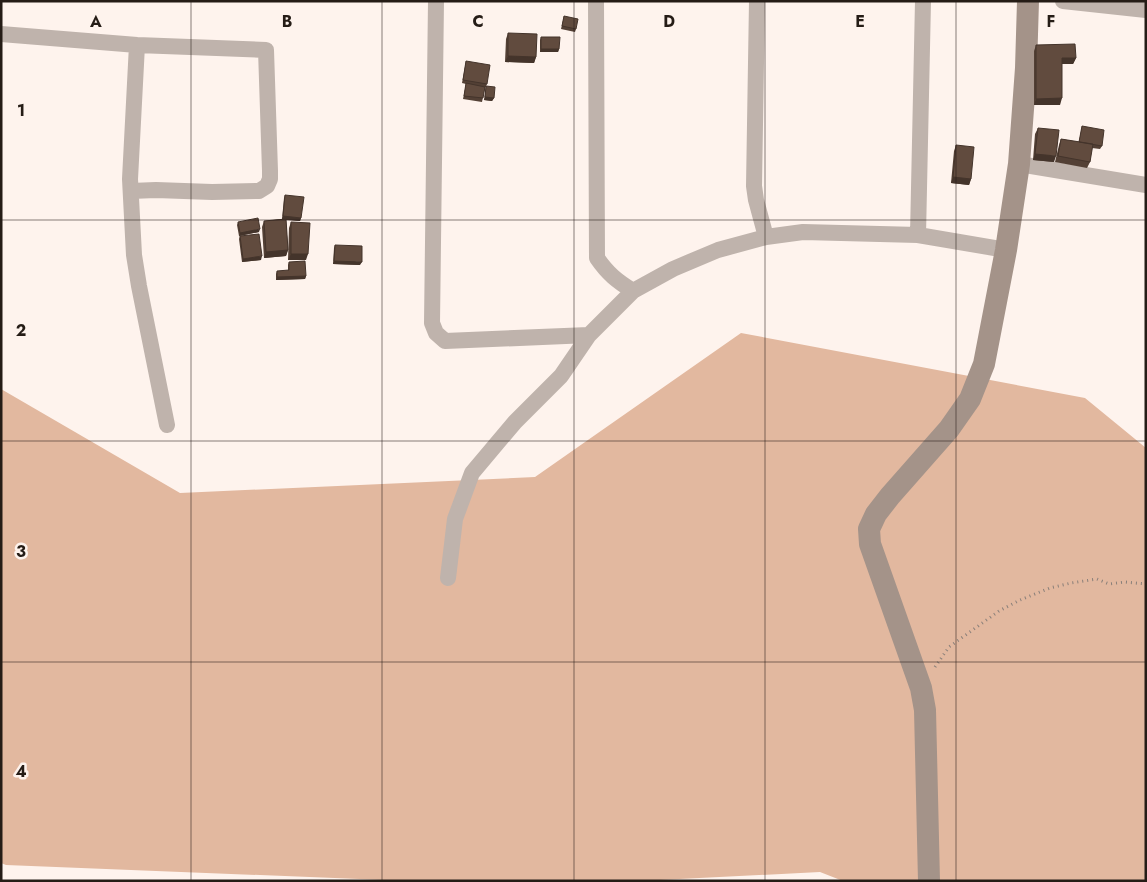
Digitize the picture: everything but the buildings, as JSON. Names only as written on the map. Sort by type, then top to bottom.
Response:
[{"type":"street","points":[[436,1],[432,323],[436,333],[445,341],[589,335]]},
{"type":"street","points":[[596,1],[597,258],[618,282],[632,291]]},
{"type":"street","points":[[757,1],[754,186],[766,237]]},
{"type":"street","points":[[918,235],[923,1]]},
{"type":"street","points":[[929,881],[925,710],[921,688],[870,544],[869,529],[876,514],[949,429],[970,399],[984,364],[1006,250],[1019,164],[1026,68],[1028,1]]},
{"type":"street","points":[[1064,1],[1146,10]]},
{"type":"street","points":[[1,34],[137,45],[266,50],[270,180],[267,186],[259,191],[156,190],[131,192]]},
{"type":"street","points":[[137,45],[130,178],[134,255],[138,286],[167,425]]},
{"type":"street","points":[[1019,164],[1146,186]]},
{"type":"street","points":[[448,578],[455,519],[472,473],[515,422],[561,376],[589,335],[632,291],[673,269],[718,250],[766,237],[803,232],[918,235],[1006,250]]},
{"type":"path","points":[[921,688],[949,647],[998,611],[1020,600],[1050,588],[1071,583],[1097,580],[1109,584],[1125,582],[1146,584]]},
{"type":"shaded area","points":[[741,333],[1085,398],[1146,448],[1146,881],[843,881],[820,872],[640,881],[409,881],[6,865],[1,863],[1,389],[180,493],[535,477]]}]
